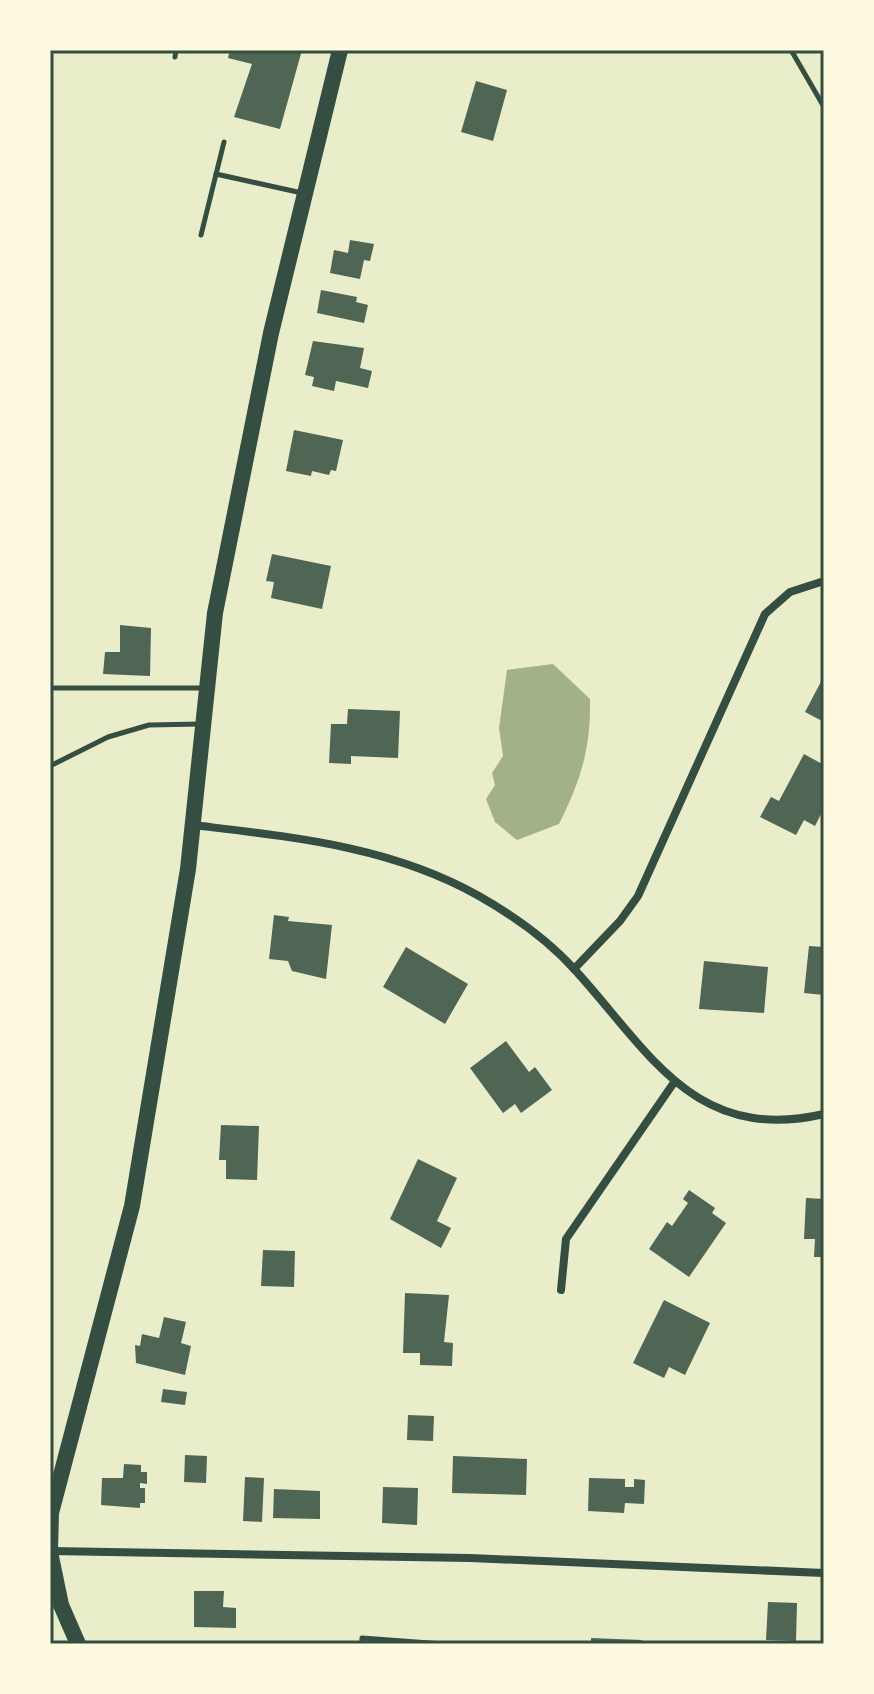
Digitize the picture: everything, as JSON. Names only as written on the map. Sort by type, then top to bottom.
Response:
[{"type":"main road","points":[[78,1644],[61,1605],[50,1551],[51,1513],[132,1206],[160,1054],[192,825],[215,613],[271,333],[340,50]]},
{"type":"street","points":[[574,969],[620,921],[638,896],[765,614],[790,592],[824,581]]},
{"type":"street","points":[[192,825],[321,841],[423,870],[480,896],[521,923],[574,969],[640,1050],[675,1081],[708,1103],[755,1119],[788,1121],[824,1114]]},
{"type":"street","points":[[561,1290],[566,1239],[675,1081]]},
{"type":"street","points":[[50,1551],[470,1558],[824,1573]]},
{"type":"lane","points":[[791,50],[824,107]]},
{"type":"lane","points":[[201,235],[224,142]]},
{"type":"lane","points":[[216,174],[303,194]]},
{"type":"lane","points":[[50,688],[206,688]]},
{"type":"lane","points":[[50,766],[108,737],[149,725],[202,724]]},
{"type":"lane","points":[[362,1644],[362,1638],[443,1644]]},
{"type":"shaded area","points":[[553,664],[590,699],[586,748],[579,778],[559,824],[517,840],[495,822],[486,799],[495,785],[492,773],[503,756],[499,728],[507,670]]},
{"type":"building","points":[[230,50],[302,50],[280,129],[234,117],[252,64],[228,58]]},
{"type":"building","points":[[476,81],[507,90],[493,141],[461,132]]},
{"type":"building","points":[[350,240],[374,244],[370,261],[364,260],[360,279],[330,273],[334,250],[348,253]]},
{"type":"building","points":[[321,290],[357,297],[356,302],[368,305],[364,323],[317,313]]},
{"type":"building","points":[[313,341],[364,348],[360,368],[372,371],[368,388],[336,381],[334,391],[312,386],[314,377],[305,375]]},
{"type":"building","points":[[294,430],[343,440],[336,471],[331,470],[329,475],[312,471],[311,476],[286,471]]},
{"type":"building","points":[[272,554],[331,566],[322,609],[271,598],[274,582],[266,581]]},
{"type":"building","points":[[120,625],[151,628],[150,676],[103,674],[105,652],[120,652]]},
{"type":"building","points":[[824,676],[824,722],[805,712]]},
{"type":"building","points":[[348,709],[400,711],[398,758],[351,756],[351,764],[329,763],[331,724],[347,724]]},
{"type":"building","points":[[804,754],[824,765],[824,808],[815,826],[804,820],[796,835],[760,817],[771,797],[779,801]]},
{"type":"building","points":[[274,915],[289,917],[288,921],[332,925],[326,979],[292,971],[288,961],[269,959]]},
{"type":"building","points":[[809,946],[824,947],[824,995],[804,993]]},
{"type":"building","points":[[406,947],[468,984],[445,1024],[383,987]]},
{"type":"building","points":[[704,961],[768,967],[764,1013],[699,1009]]},
{"type":"building","points":[[506,1041],[529,1072],[535,1067],[552,1090],[521,1113],[515,1104],[503,1113],[470,1068]]},
{"type":"building","points":[[221,1125],[259,1126],[257,1180],[226,1179],[226,1160],[219,1160]]},
{"type":"building","points":[[418,1159],[457,1178],[437,1221],[451,1228],[441,1248],[390,1219]]},
{"type":"building","points":[[689,1190],[715,1208],[712,1213],[726,1223],[689,1277],[649,1249],[667,1222],[672,1226],[688,1203],[683,1199]]},
{"type":"building","points":[[806,1198],[824,1199],[824,1257],[814,1257],[815,1239],[804,1239]]},
{"type":"building","points":[[263,1250],[295,1251],[294,1287],[261,1286]]},
{"type":"building","points":[[405,1293],[449,1295],[444,1342],[453,1343],[452,1366],[420,1365],[420,1353],[403,1353]]},
{"type":"building","points":[[664,1300],[710,1323],[685,1375],[669,1367],[664,1378],[633,1363]]},
{"type":"building","points":[[164,1317],[186,1322],[181,1343],[191,1346],[185,1375],[136,1363],[135,1345],[140,1346],[142,1334],[159,1338]]},
{"type":"building","points":[[163,1389],[187,1392],[185,1405],[161,1402]]},
{"type":"building","points":[[408,1415],[434,1416],[433,1441],[407,1440]]},
{"type":"building","points":[[185,1455],[207,1456],[206,1483],[184,1482]]},
{"type":"building","points":[[453,1456],[527,1459],[526,1495],[452,1493]]},
{"type":"building","points":[[124,1464],[141,1465],[141,1472],[147,1472],[147,1484],[140,1483],[140,1488],[145,1488],[145,1503],[140,1503],[140,1508],[101,1505],[102,1478],[123,1478]]},
{"type":"building","points":[[245,1477],[264,1478],[262,1522],[243,1521]]},
{"type":"building","points":[[589,1478],[625,1479],[625,1487],[634,1487],[634,1479],[645,1480],[644,1504],[625,1503],[624,1513],[588,1511]]},
{"type":"building","points":[[383,1487],[418,1488],[417,1525],[382,1523]]},
{"type":"building","points":[[274,1489],[320,1491],[320,1519],[273,1518]]},
{"type":"building","points":[[194,1591],[224,1591],[223,1607],[236,1608],[236,1628],[194,1627]]},
{"type":"building","points":[[768,1602],[797,1603],[796,1641],[766,1640]]},
{"type":"building","points":[[591,1638],[642,1640],[642,1644],[591,1644]]}]
